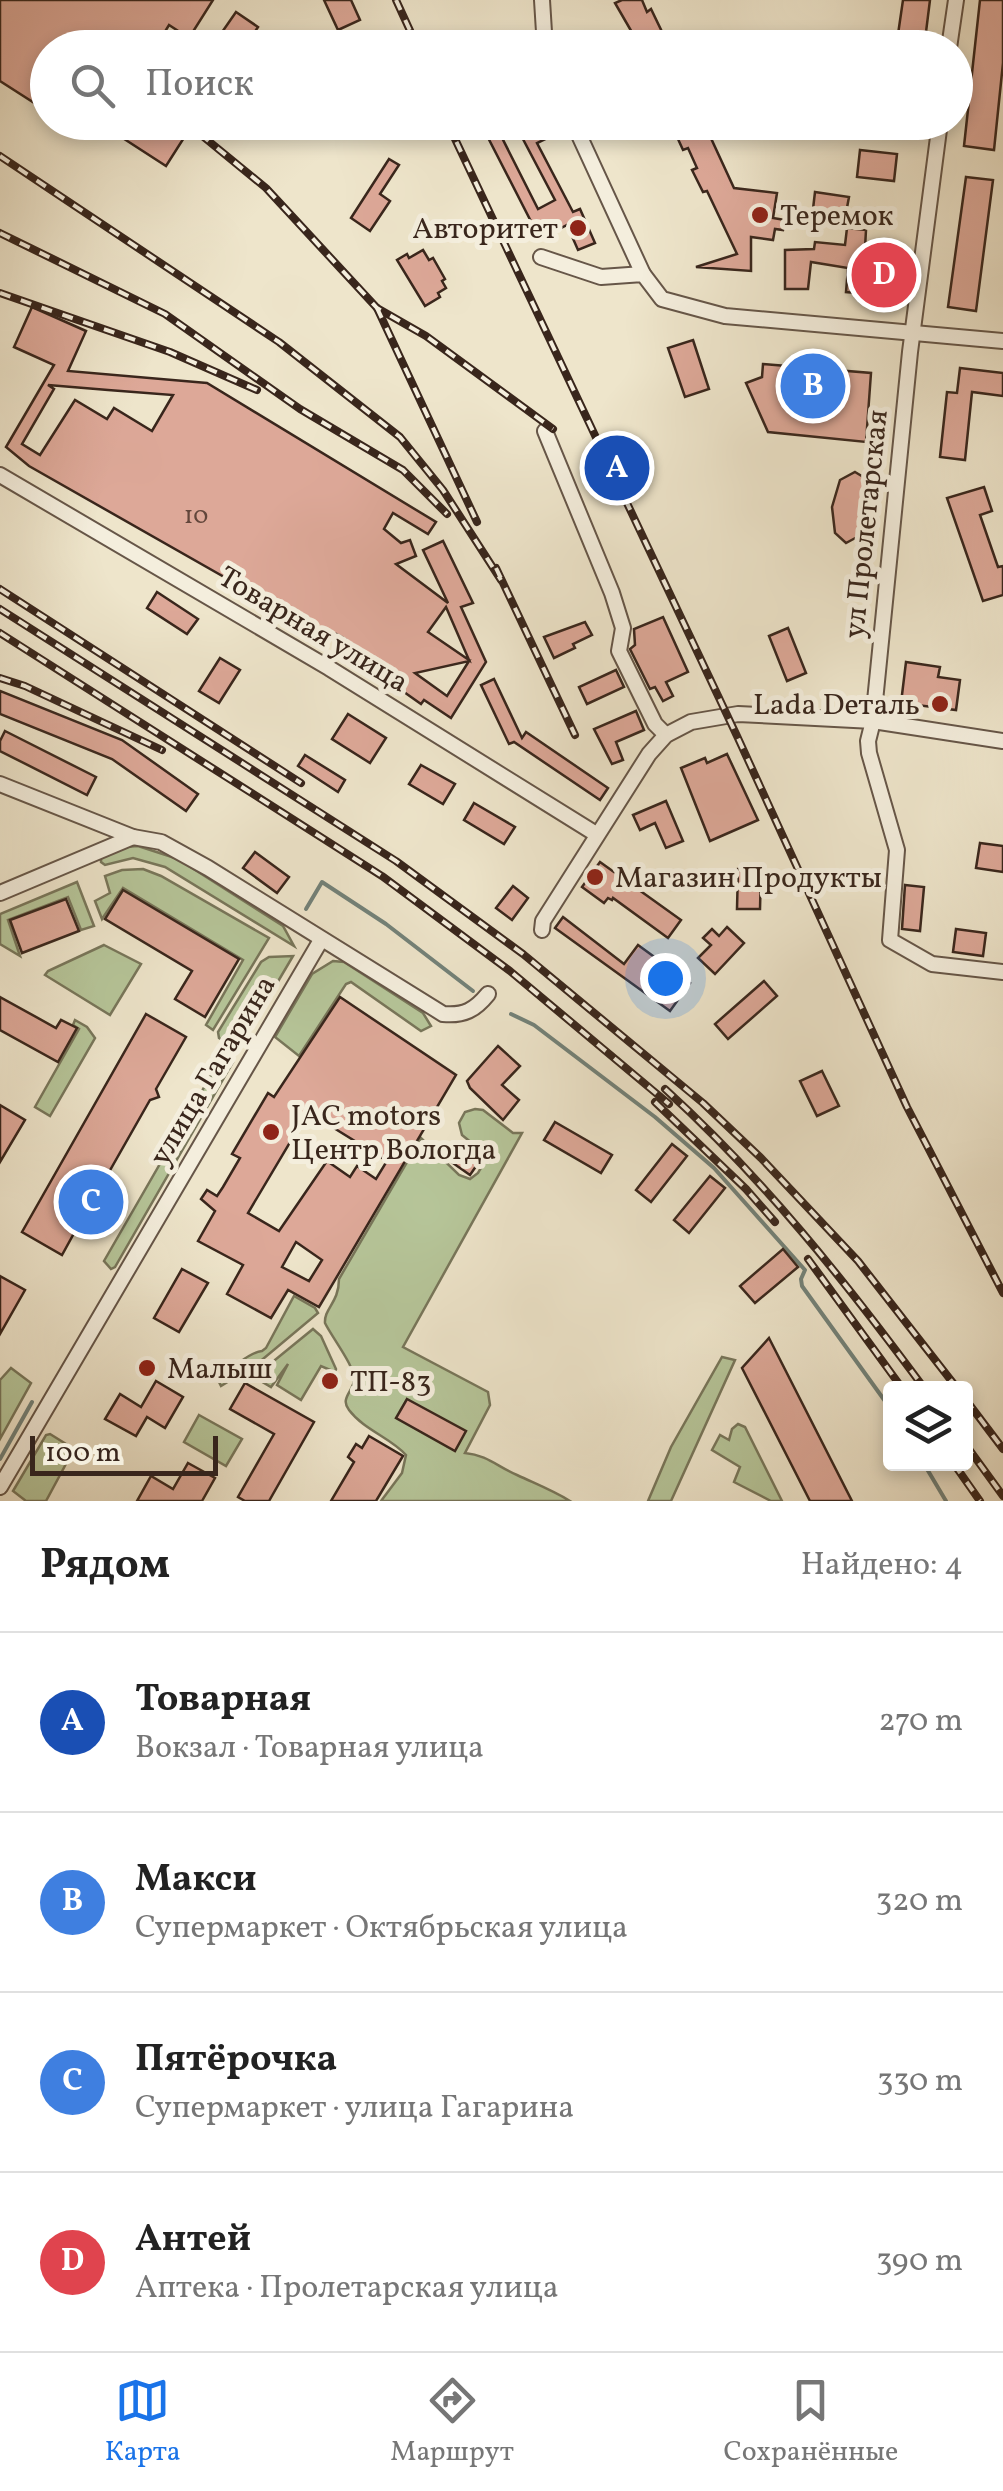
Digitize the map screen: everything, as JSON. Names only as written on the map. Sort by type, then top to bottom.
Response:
[{"type":"street","points":[[542,0],[544,30]]},
{"type":"street","points":[[952,30],[956,0]]},
{"type":"street","points":[[581,140],[643,274],[662,300],[724,316],[1003,342]]},
{"type":"street","name":"ул Пролетарская","points":[[938,140],[913,332],[869,753],[897,850],[890,940],[932,964],[1003,972]]},
{"type":"street","points":[[541,257],[601,277],[643,274]]},
{"type":"street","points":[[544,430],[612,593],[623,628],[619,651],[655,724],[666,734]]},
{"type":"street","name":"Товарная улица","points":[[0,475],[330,668],[596,834]]},
{"type":"street","points":[[542,930],[543,921],[649,754],[666,734],[691,722],[738,714],[873,721],[1003,742]]},
{"type":"street","points":[[0,784],[132,837],[161,842],[443,1014],[459,1015],[477,1007],[488,994]]},
{"type":"street","points":[[0,893],[132,837]]},
{"type":"street","name":"улица Гагарина","points":[[0,1487],[321,940]]},
{"type":"green space","points":[[138,846],[178,859],[283,926],[294,946],[165,867],[133,858],[105,865],[101,862],[101,858],[125,847]]},
{"type":"green space","points":[[143,869],[269,938],[213,1030],[206,1025],[243,960],[123,888],[102,919],[95,901],[110,893],[105,876]]},
{"type":"green space","points":[[77,882],[94,926],[81,930],[68,897],[8,920],[20,956],[0,944],[0,914]]},
{"type":"green space","points":[[104,945],[141,964],[110,1015],[45,975]]},
{"type":"green space","points":[[293,956],[240,1046],[236,1048],[219,1038],[218,1032],[261,962],[269,957]]},
{"type":"green space","points":[[333,961],[344,962],[423,1013],[431,1026],[421,1031],[351,982],[299,1056],[275,1037],[312,974]]},
{"type":"green space","points":[[75,1020],[95,1038],[50,1116],[35,1107],[79,1029],[73,1025]]},
{"type":"green space","points":[[227,1054],[233,1062],[111,1269],[104,1261],[221,1058]]},
{"type":"green space","points":[[483,1110],[513,1133],[522,1133],[403,1347],[488,1392],[490,1405],[465,1453],[486,1459],[570,1501],[381,1501],[402,1473],[406,1455],[362,1423],[347,1406],[354,1376],[325,1323],[339,1279],[421,1138],[459,1175],[470,1179],[478,1173],[488,1156],[462,1135],[459,1123],[465,1112]]},
{"type":"green space","points":[[294,1296],[318,1313],[257,1364],[221,1386],[219,1382],[232,1368],[266,1348]]},
{"type":"green space","points":[[313,1329],[321,1336],[336,1369],[335,1372],[321,1366],[301,1400],[277,1385],[288,1364],[271,1387],[254,1377]]},
{"type":"green space","points":[[722,1357],[735,1360],[671,1501],[648,1501],[671,1447]]},
{"type":"green space","points":[[11,1368],[31,1383],[0,1439],[0,1380]]},
{"type":"green space","points":[[199,1415],[242,1439],[226,1466],[184,1442]]},
{"type":"green space","points":[[738,1424],[745,1427],[782,1501],[771,1501],[734,1482],[740,1467],[712,1450],[720,1435],[729,1440]]},
{"type":"green space","points":[[50,1434],[74,1449],[46,1501],[26,1501],[13,1491]]},
{"type":"building","points":[[0,0],[213,0],[194,30],[177,30],[169,25],[166,30],[30,30],[30,100],[0,81]]},
{"type":"building","points":[[324,0],[351,0],[360,20],[338,30]]},
{"type":"building","points":[[642,0],[661,30],[631,30],[615,3]]},
{"type":"building","points":[[903,0],[930,0],[926,30],[899,30]]},
{"type":"building","points":[[980,0],[1003,0],[1003,63],[994,150],[964,146],[965,140],[973,140],[973,64]]},
{"type":"building","points":[[236,12],[258,27],[256,30],[224,30]]},
{"type":"building","points":[[126,140],[183,140],[166,166]]},
{"type":"building","points":[[489,140],[503,140],[538,209],[555,200],[523,140],[543,140],[537,143],[573,212],[580,209],[595,243],[578,250],[567,225],[540,239]]},
{"type":"building","points":[[678,140],[712,140],[734,188],[777,193],[773,218],[785,220],[783,230],[775,229],[773,240],[751,237],[751,271],[696,267],[737,254],[707,191],[703,192],[692,170],[697,168],[688,148],[683,150]]},
{"type":"building","points":[[860,150],[897,154],[894,181],[857,177]]},
{"type":"building","points":[[389,159],[399,165],[380,194],[390,201],[370,231],[351,218]]},
{"type":"building","points":[[966,177],[993,180],[976,311],[948,307]]},
{"type":"building","points":[[815,192],[849,197],[846,213],[813,209]]},
{"type":"building","points":[[847,228],[866,230],[864,266],[895,271],[897,297],[882,304],[881,300],[856,297],[857,293],[846,292],[848,268],[811,262],[808,289],[785,289],[785,250],[814,249],[815,242],[845,245]]},
{"type":"building","points":[[423,250],[429,260],[433,258],[446,288],[425,306],[397,260]]},
{"type":"building","points":[[32,307],[86,331],[68,371],[207,383],[436,522],[428,534],[393,513],[384,529],[401,543],[410,540],[416,556],[396,564],[448,603],[423,550],[443,541],[473,603],[461,607],[486,662],[451,718],[424,700],[421,704],[353,656],[358,648],[342,637],[319,631],[29,466],[6,447],[54,365],[14,347]],"holes":[[[48,385],[108,390],[173,395],[152,431],[114,408],[107,419],[75,400],[40,455],[22,444],[54,389]],[[446,607],[469,660],[428,632]],[[469,661],[447,696],[415,673]]]},
{"type":"building","points":[[693,340],[709,389],[685,397],[668,348]]},
{"type":"building","points":[[763,364],[871,373],[866,442],[768,432],[746,383],[762,377]]},
{"type":"building","points":[[960,368],[1003,373],[1003,396],[972,392],[965,460],[940,457],[947,392],[957,393]]},
{"type":"building","points":[[855,472],[865,478],[870,504],[859,536],[846,543],[835,533],[832,507],[840,480]]},
{"type":"building","points":[[984,487],[992,511],[980,515],[998,567],[1003,566],[1003,595],[983,601],[947,498]]},
{"type":"building","points":[[157,592],[198,619],[187,634],[147,608]]},
{"type":"building","points":[[663,617],[688,672],[666,682],[673,696],[663,701],[655,687],[650,689],[630,649],[635,645],[634,629]]},
{"type":"building","points":[[585,622],[592,635],[554,658],[544,637]]},
{"type":"building","points":[[788,628],[806,673],[787,681],[769,636]]},
{"type":"building","points":[[220,658],[240,670],[219,703],[199,691]]},
{"type":"building","points":[[906,662],[940,667],[938,677],[960,680],[956,710],[901,703]]},
{"type":"building","points":[[616,670],[624,687],[587,704],[579,687]]},
{"type":"building","points":[[494,679],[522,738],[526,732],[608,788],[600,800],[514,742],[509,744],[481,685]]},
{"type":"building","points":[[0,691],[122,740],[198,794],[186,811],[112,759],[0,714]]},
{"type":"building","points":[[636,711],[644,730],[616,742],[623,760],[612,764],[594,729]]},
{"type":"building","points":[[348,714],[386,738],[370,763],[332,739]]},
{"type":"building","points":[[5,731],[96,777],[87,795],[0,751]]},
{"type":"building","points":[[727,754],[758,820],[710,841],[681,768]]},
{"type":"building","points":[[305,755],[345,780],[338,792],[298,766]]},
{"type":"building","points":[[421,765],[455,784],[443,804],[409,784]]},
{"type":"building","points":[[666,801],[683,841],[666,848],[655,823],[640,830],[633,815]]},
{"type":"building","points":[[474,803],[515,827],[504,844],[464,820]]},
{"type":"building","points":[[980,843],[1003,846],[1003,872],[976,868]]},
{"type":"building","points":[[255,852],[289,877],[277,893],[243,868]]},
{"type":"building","points":[[600,862],[681,920],[668,938],[613,898],[604,903],[582,887]]},
{"type":"building","points":[[738,869],[761,870],[760,909],[737,909]]},
{"type":"building","points":[[905,885],[924,887],[920,931],[902,929]]},
{"type":"building","points":[[513,886],[528,898],[512,920],[496,908]]},
{"type":"building","points":[[123,890],[239,959],[205,1017],[175,999],[192,971],[105,919]]},
{"type":"building","points":[[66,899],[79,931],[22,953],[10,920]]},
{"type":"building","points":[[563,917],[624,964],[638,945],[690,983],[670,1011],[555,928]]},
{"type":"building","points":[[727,927],[744,943],[715,974],[698,958],[711,945],[703,938],[712,929],[719,936]]},
{"type":"building","points":[[956,929],[986,933],[983,956],[953,952]]},
{"type":"building","points":[[764,981],[777,996],[728,1039],[715,1024]]},
{"type":"building","points":[[0,997],[56,1028],[61,1020],[77,1028],[58,1062],[0,1030]]},
{"type":"building","points":[[340,997],[456,1075],[319,1307],[288,1290],[271,1318],[227,1294],[243,1265],[198,1241],[215,1211],[201,1199],[207,1190],[217,1196],[240,1158],[232,1154],[268,1093],[274,1097]],"holes":[[[308,1112],[387,1161],[376,1179],[357,1166],[350,1177],[327,1161],[279,1231],[248,1213]],[[296,1242],[322,1260],[309,1281],[282,1267]]]},
{"type":"building","points":[[146,1014],[186,1037],[156,1089],[159,1097],[150,1100],[96,1195],[98,1202],[89,1206],[62,1255],[22,1232]]},
{"type":"building","points":[[498,1046],[520,1066],[502,1085],[519,1100],[503,1120],[467,1081]]},
{"type":"building","points":[[822,1071],[839,1106],[817,1116],[800,1081]]},
{"type":"building","points":[[0,1105],[25,1120],[0,1162]]},
{"type":"building","points":[[555,1122],[612,1155],[601,1173],[544,1140]]},
{"type":"building","points":[[463,1142],[483,1156],[470,1175],[450,1161]]},
{"type":"building","points":[[672,1144],[687,1156],[651,1202],[636,1190]]},
{"type":"building","points":[[710,1176],[725,1188],[689,1233],[674,1220]]},
{"type":"building","points":[[783,1249],[798,1267],[755,1303],[740,1286]]},
{"type":"building","points":[[182,1269],[208,1283],[179,1332],[154,1318]]},
{"type":"building","points":[[0,1276],[25,1290],[0,1334]]},
{"type":"building","points":[[769,1338],[852,1501],[810,1501],[742,1368]]},
{"type":"building","points":[[156,1381],[183,1397],[165,1428],[147,1417],[136,1436],[105,1419],[120,1394],[141,1407]]},
{"type":"building","points":[[245,1383],[314,1422],[269,1501],[245,1501],[238,1497],[274,1434],[230,1409]]},
{"type":"building","points":[[407,1399],[466,1431],[455,1451],[396,1418]]},
{"type":"building","points":[[369,1436],[403,1456],[376,1501],[331,1501],[354,1462],[348,1457],[356,1444],[362,1448]]},
{"type":"building","points":[[188,1463],[215,1478],[202,1501],[137,1501],[151,1476],[173,1489]]},
{"type":"waterway","points":[[306,909],[322,882],[386,924],[473,991]]},
{"type":"waterway","points":[[511,1014],[534,1025],[655,1117],[714,1168],[805,1270],[802,1286],[883,1398]]},
{"type":"waterway","points":[[0,1459],[32,1402]]},
{"type":"waterway","points":[[928,1471],[946,1501]]},
{"type":"railway","points":[[396,0],[410,30]]},
{"type":"railway","points":[[207,140],[266,188],[377,308],[426,336],[553,429]]},
{"type":"railway","points":[[456,140],[907,1107],[1003,1293]]},
{"type":"railway","points":[[0,156],[279,342],[400,437],[443,490],[501,580]]},
{"type":"railway","points":[[0,233],[165,314],[300,409],[403,470],[447,514]]},
{"type":"railway","points":[[0,293],[170,352],[257,390]]},
{"type":"railway","points":[[377,308],[477,522]]},
{"type":"railway","points":[[496,568],[575,735]]},
{"type":"railway","points":[[0,589],[301,783]]},
{"type":"railway","points":[[0,609],[396,861],[523,954],[703,1103],[761,1158],[858,1261],[952,1381]]},
{"type":"railway","points":[[0,633],[382,876],[510,971],[669,1104]]},
{"type":"railway","points":[[0,678],[162,750]]},
{"type":"railway","points":[[665,1089],[802,1232],[919,1381]]},
{"type":"railway","points":[[655,1102],[775,1222]]},
{"type":"railway","points":[[808,1259],[897,1381]]},
{"type":"railway","points":[[973,1409],[1003,1449]]},
{"type":"railway","points":[[973,1455],[1003,1496]]},
{"type":"railway","points":[[959,1471],[980,1501]]},
{"type":"place","name":"Теремок","points":[[760,215]]},
{"type":"place","name":"Авторитет","points":[[578,228]]},
{"type":"place","name":"Антей","points":[[884,275]]},
{"type":"place","name":"Макси","points":[[813,386]]},
{"type":"place","name":"Товарная","points":[[617,468]]},
{"type":"place","name":"Lada Dеталь","points":[[940,704]]},
{"type":"place","name":"Магазин Продукты","points":[[595,877]]},
{"type":"place","name":"JAC motors Центр Вологда","points":[[271,1132]]},
{"type":"place","name":"Пятёрочка","points":[[91,1202]]},
{"type":"place","name":"Малыш","points":[[147,1368]]},
{"type":"place","name":"ТП-83","points":[[330,1381]]}]
